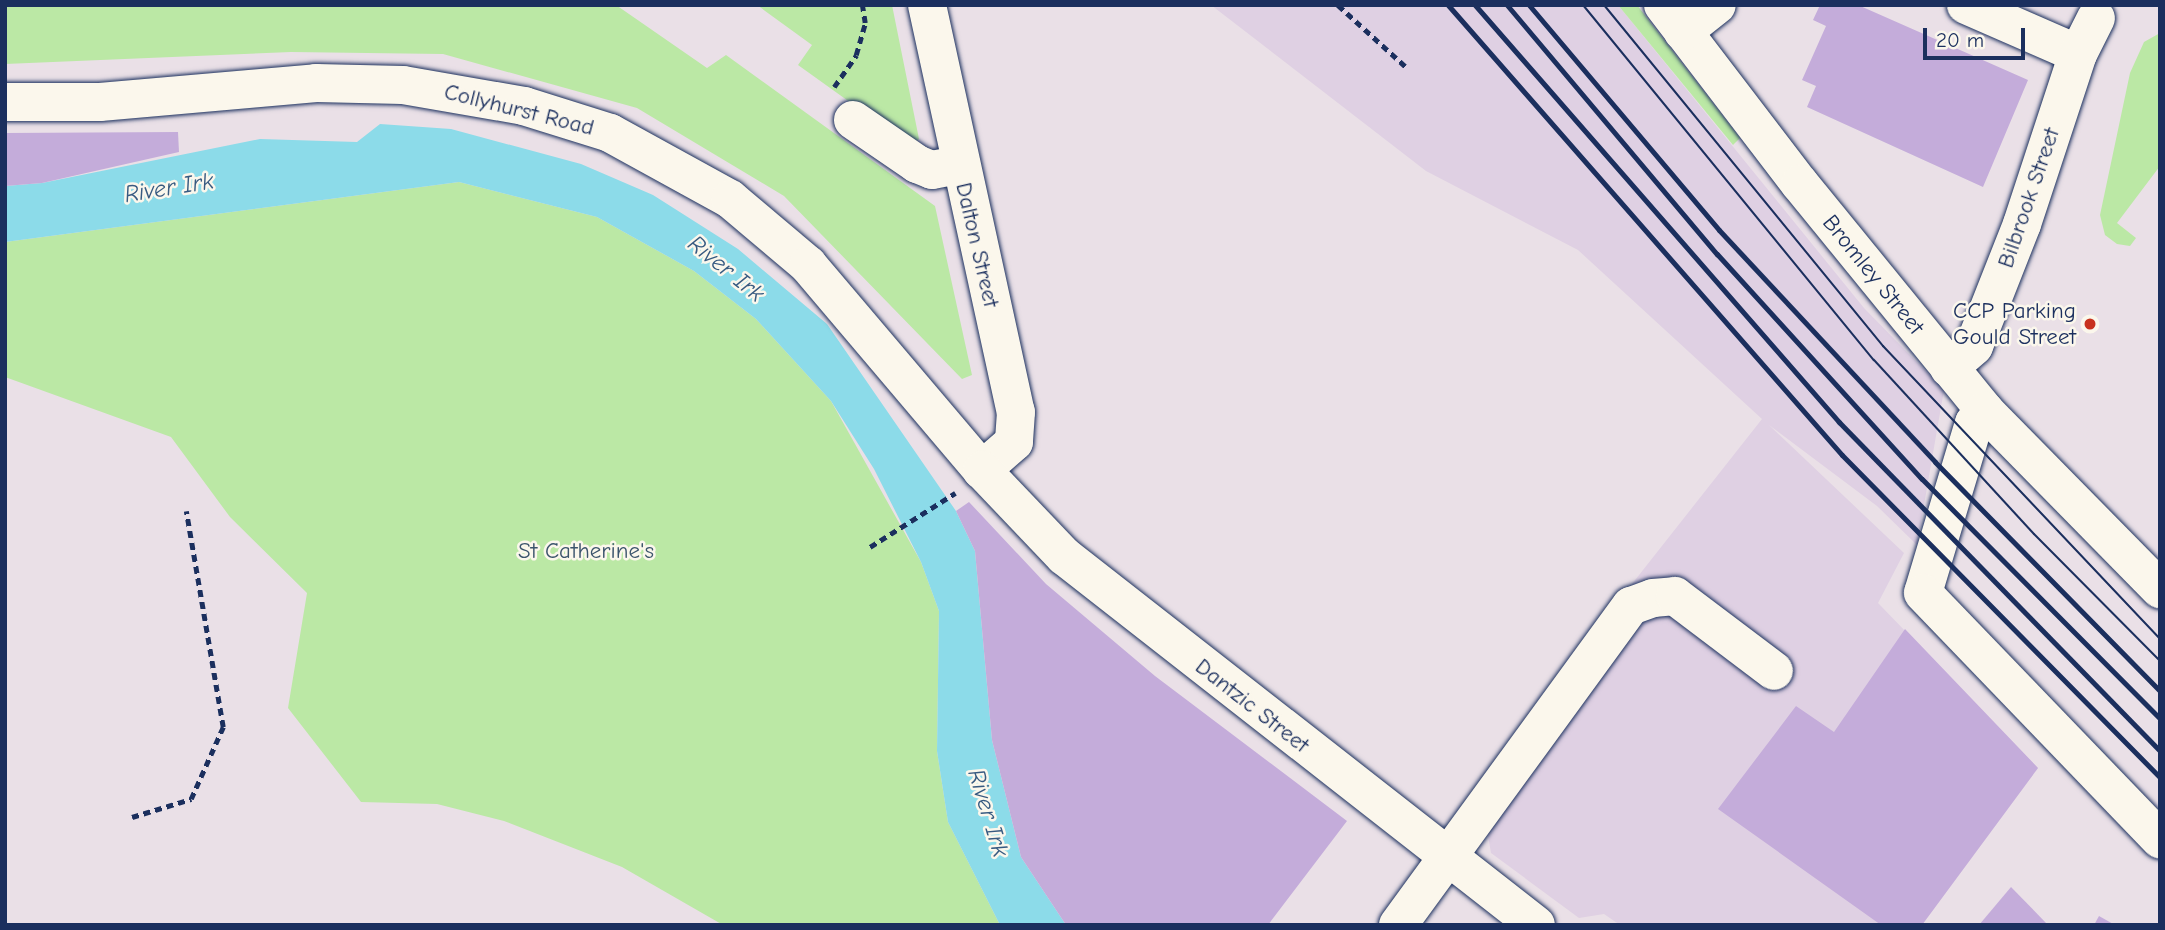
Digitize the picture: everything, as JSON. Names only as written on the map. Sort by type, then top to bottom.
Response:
[{"type":"street","name":"Dalton Street","points":[[927,5],[958,165],[1016,412],[1014,442],[982,470]]},
{"type":"street","points":[[1673,19],[1717,5]]},
{"type":"street","points":[[1966,5],[2061,51],[2078,54]]},
{"type":"street","name":"Bilbrook Street","points":[[1949,368],[1974,346],[2022,224],[2078,54],[2096,18]]},
{"type":"street","name":"Bromley Street","points":[[1673,19],[1985,411],[2160,589]]},
{"type":"street","name":"Collyhurst Road","points":[[5,102],[100,102],[316,83],[403,85],[524,106],[610,133],[730,199],[808,265],[982,470]]},
{"type":"street","points":[[853,120],[917,164],[932,170],[958,165]]},
{"type":"street","points":[[1985,411],[1974,423],[1923,593],[2160,839]]},
{"type":"street","name":"Dantzic Street","points":[[982,470],[1064,556],[1536,925]]},
{"type":"street","points":[[1398,925],[1631,606],[1653,598],[1675,597],[1774,670]]},
{"type":"path","points":[[834,87],[856,55],[865,23],[862,5]]},
{"type":"path","points":[[1338,5],[1405,66]]},
{"type":"path","points":[[870,547],[951,496]]},
{"type":"path","points":[[132,817],[191,799],[223,727],[186,510]]},
{"type":"shaded area","points":[[1211,5],[1618,5],[1864,308],[1944,390],[1917,545],[1877,506],[1769,425],[1904,553],[1878,603],[2038,768],[1922,925],[1620,925],[1604,914],[1579,918],[1491,853],[1487,830],[1550,688],[1762,419],[1578,250],[1426,171]]},
{"type":"green space","points":[[5,5],[616,5],[707,68],[726,55],[935,206],[972,375],[962,379],[784,196],[637,108],[443,54],[291,52],[5,64]]},
{"type":"green space","points":[[757,5],[892,5],[919,139],[911,146],[798,65],[812,45]]},
{"type":"green space","points":[[1618,5],[1637,5],[1740,138],[1733,145]]},
{"type":"green space","points":[[2160,33],[2160,166],[2117,223],[2136,238],[2130,246],[2117,244],[2105,235],[2100,215],[2130,73],[2144,42]]},
{"type":"green space","name":"St Catherine's","points":[[459,182],[597,217],[694,271],[756,319],[831,401],[921,562],[939,611],[937,751],[948,822],[1000,925],[723,925],[622,867],[504,821],[437,804],[361,802],[288,708],[307,593],[230,517],[171,437],[5,377],[5,242]]},
{"type":"water","name":"River Irk","points":[[380,124],[451,129],[581,164],[653,195],[738,249],[827,324],[956,511],[975,551],[992,740],[1021,857],[1066,925],[1000,925],[948,822],[937,751],[939,611],[921,562],[874,469],[831,401],[756,319],[694,271],[597,217],[459,182],[5,242],[5,186],[42,183],[260,139],[357,142]]},
{"type":"building","points":[[1820,5],[1858,5],[2028,80],[1983,187],[1807,107],[1816,86],[1802,80],[1826,26],[1813,20]]},
{"type":"building","points":[[178,132],[179,152],[42,183],[5,186],[5,133]]},
{"type":"building","points":[[969,502],[1046,584],[1155,676],[1347,821],[1268,925],[1066,925],[1021,857],[992,740],[975,551],[956,511]]},
{"type":"building","points":[[1905,629],[2038,768],[1922,925],[1881,925],[1718,809],[1796,706],[1834,732]]},
{"type":"building","points":[[2011,887],[2048,925],[1979,925]]},
{"type":"building","points":[[2099,916],[2115,925],[2094,925]]},
{"type":"tram line","points":[[1583,5],[1874,360],[2034,534],[2160,661]]},
{"type":"tram line","points":[[1604,5],[1883,346],[2160,639]]},
{"type":"railway","points":[[1448,5],[1842,455],[2160,778]]},
{"type":"railway","points":[[1475,5],[1839,422],[2160,751]]},
{"type":"railway","points":[[1507,5],[1717,254],[1922,479],[2160,719]]},
{"type":"railway","points":[[1529,5],[1719,230],[1935,462],[2160,691]]},
{"type":"place","name":"CCP Parking Gould Street","points":[[2090,324]]}]
